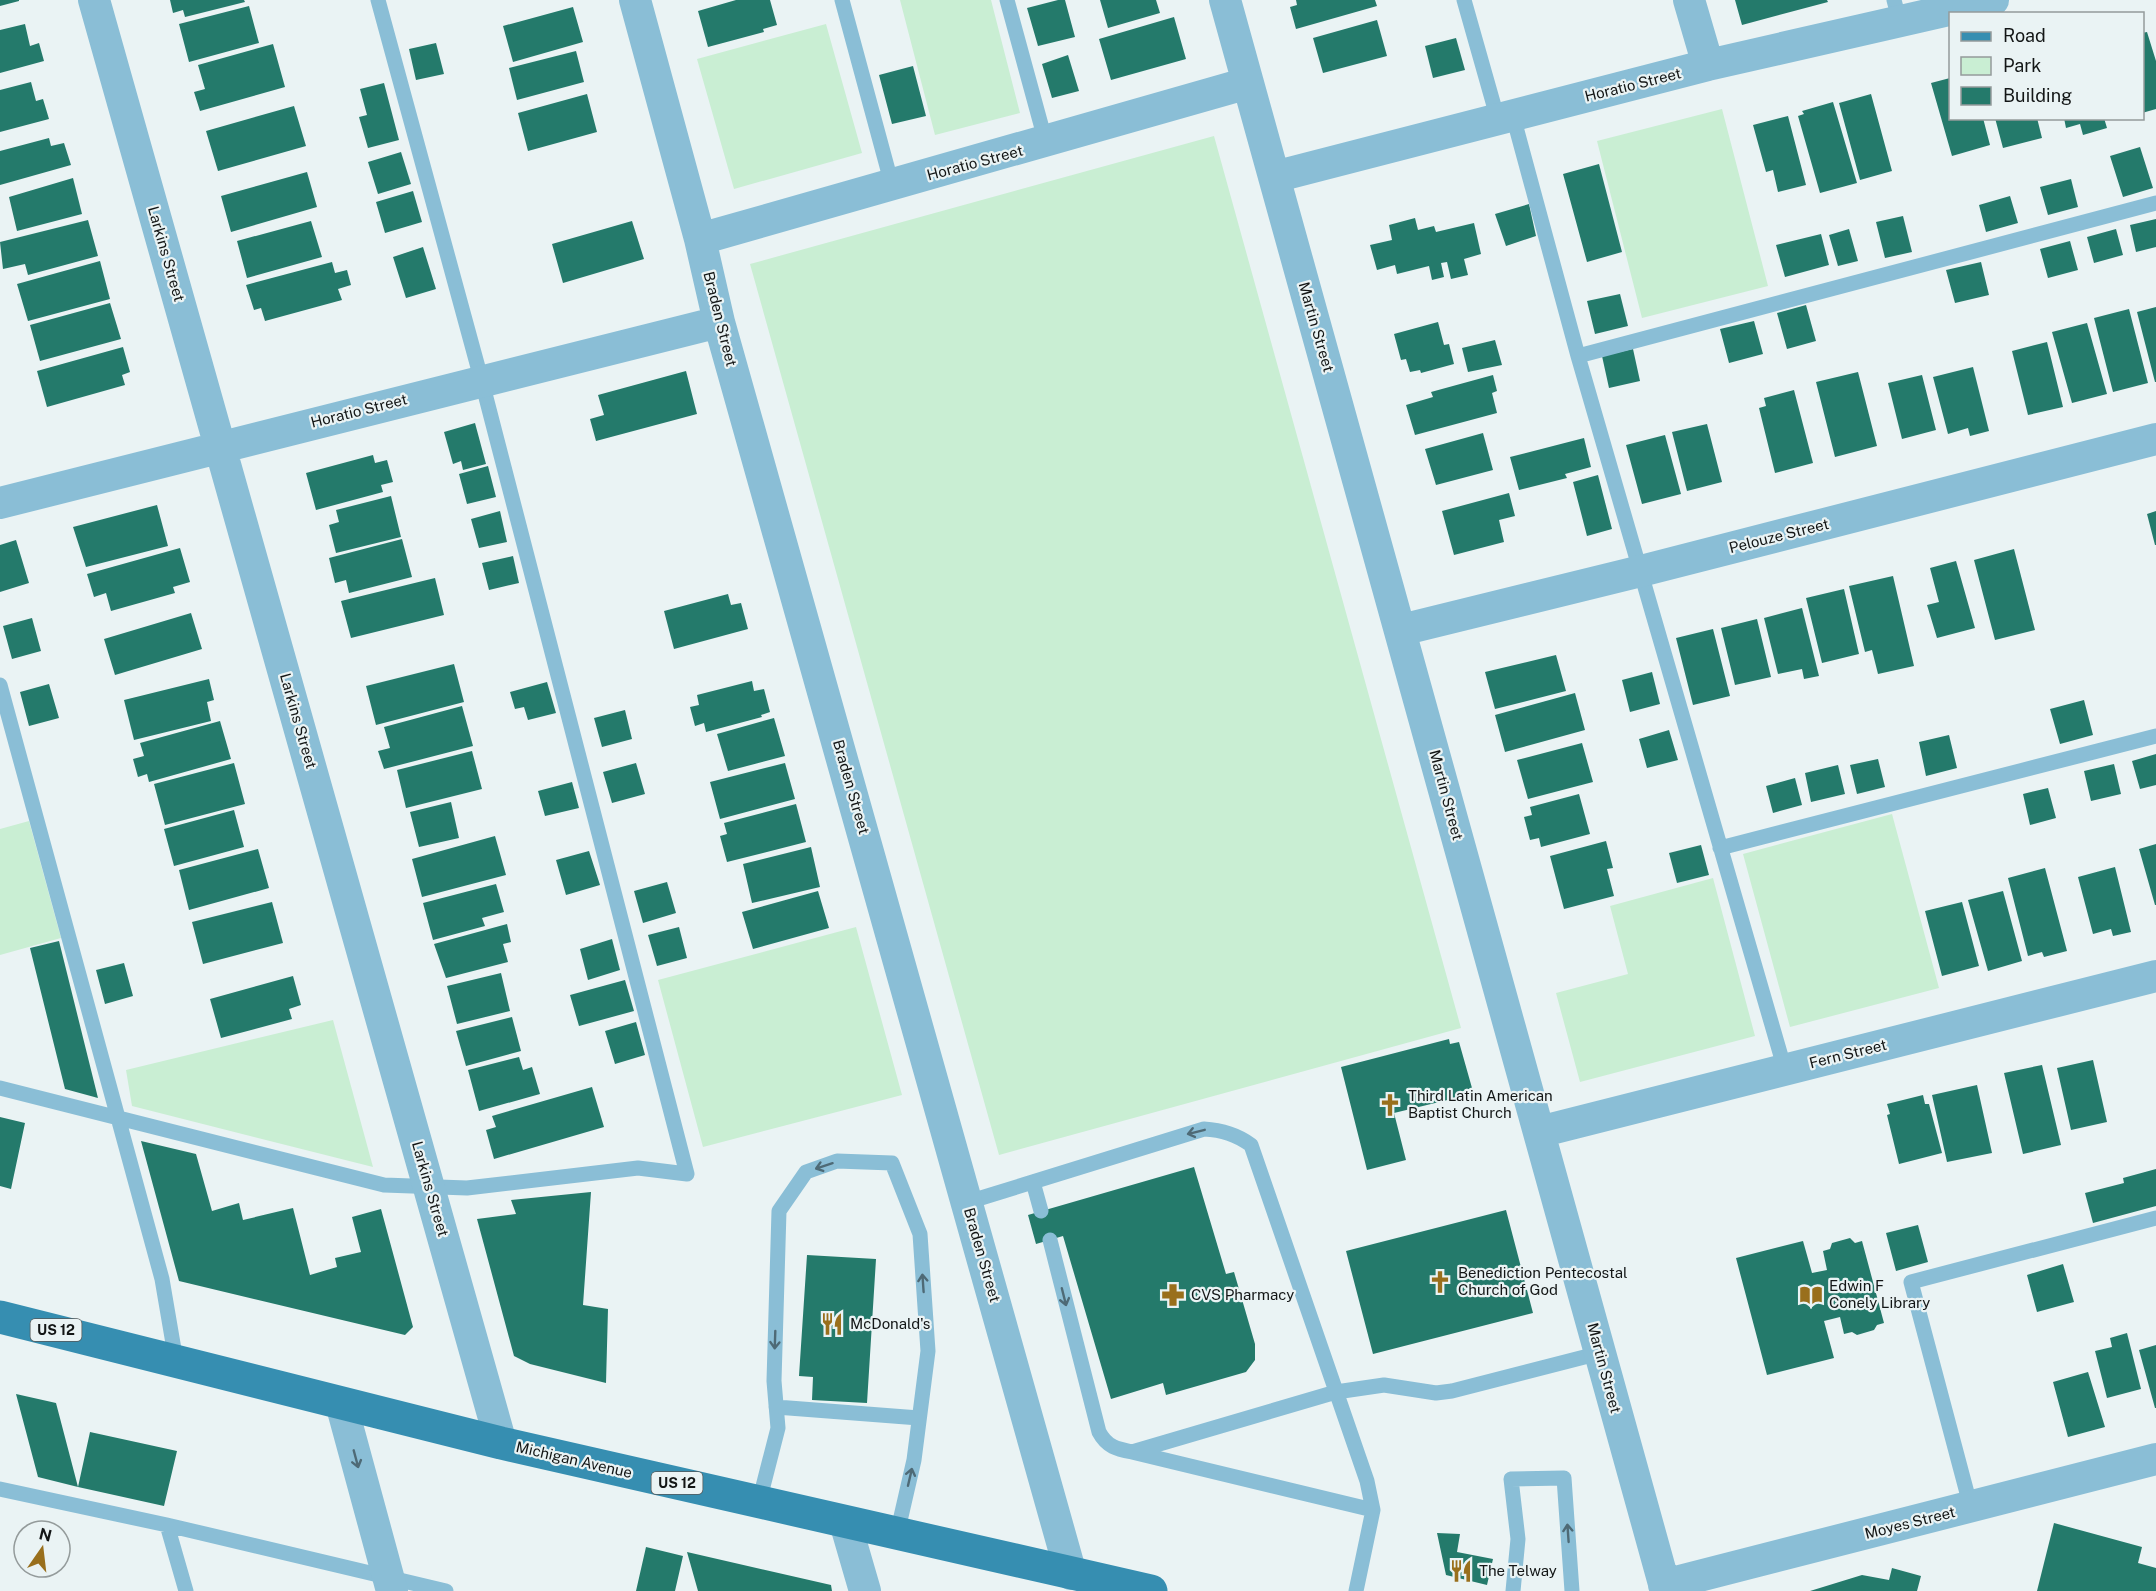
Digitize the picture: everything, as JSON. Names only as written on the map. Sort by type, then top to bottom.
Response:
[{"type":"main road","name":"Michigan Avenue","points":[[0,1317],[501,1443],[1141,1590]]},
{"type":"street","name":"Larkins Street","points":[[94,0],[501,1443]]},
{"type":"street","name":"Braden Street","points":[[635,0],[700,238],[719,322],[1071,1574]]},
{"type":"street","name":"Martin Street","points":[[1225,0],[1665,1588]]},
{"type":"street","points":[[1689,0],[1708,66]]},
{"type":"street","name":"Horatio Street","points":[[1274,177],[1708,66],[1897,11],[1993,0]]},
{"type":"street","name":"Horatio Street","points":[[700,238],[1046,143],[1248,83]]},
{"type":"street","name":"Horatio Street","points":[[0,503],[719,322]]},
{"type":"street","name":"Pelouze Street","points":[[1401,630],[2156,439]]},
{"type":"street","name":"Fern Street","points":[[1539,1132],[2156,976]]},
{"type":"street","points":[[341,1403],[390,1584]]},
{"type":"street","name":"Moyes Street","points":[[1665,1588],[2156,1459]]},
{"type":"street","points":[[845,1522],[865,1591]]},
{"type":"lane","points":[[0,1088],[384,1185],[467,1188],[638,1168],[687,1174],[482,382],[378,0]]},
{"type":"lane","points":[[842,0],[892,185]]},
{"type":"lane","points":[[1007,0],[1046,143]]},
{"type":"lane","points":[[1464,0],[1506,118],[1578,356],[1785,1070]]},
{"type":"lane","points":[[1578,356],[2156,203]]},
{"type":"lane","points":[[0,685],[162,1279],[176,1361]]},
{"type":"lane","points":[[1720,848],[2156,736]]},
{"type":"lane","points":[[968,1202],[1204,1129],[1219,1130],[1240,1137],[1251,1145],[1367,1481],[1373,1510],[1356,1591]]},
{"type":"lane","points":[[759,1503],[778,1428],[774,1381],[779,1211],[806,1172],[837,1161],[892,1163],[920,1234],[928,1351],[914,1460],[897,1534]]},
{"type":"lane","points":[[1033,1182],[1041,1211]]},
{"type":"lane","points":[[1971,1508],[1911,1282],[2156,1218]]},
{"type":"lane","points":[[1050,1240],[1099,1432],[1104,1441],[1113,1448],[1373,1510]]},
{"type":"lane","points":[[1132,1452],[1336,1392],[1384,1385],[1436,1393],[1452,1391],[1600,1353]]},
{"type":"lane","points":[[776,1407],[920,1418]]},
{"type":"lane","points":[[1513,1591],[1518,1539],[1511,1479],[1564,1478],[1572,1591]]},
{"type":"lane","points":[[0,1489],[167,1525],[390,1584],[446,1591]]},
{"type":"lane","points":[[167,1525],[186,1591]]},
{"type":"green space","points":[[900,0],[991,0],[1020,113],[935,135]]},
{"type":"green space","points":[[826,24],[862,153],[734,189],[697,59]]},
{"type":"green space","points":[[1722,109],[1768,286],[1642,318],[1597,141]]},
{"type":"green space","points":[[1214,136],[1461,1028],[999,1155],[750,264]]},
{"type":"green space","points":[[1892,814],[1939,988],[1790,1027],[1743,854]]},
{"type":"green space","points":[[29,821],[61,938],[0,955],[0,829]]},
{"type":"green space","points":[[1713,878],[1755,1036],[1580,1082],[1556,993],[1628,974],[1610,906]]},
{"type":"green space","points":[[856,927],[902,1095],[703,1147],[658,980]]},
{"type":"green space","points":[[333,1020],[373,1167],[132,1106],[126,1070]]},
{"type":"building","points":[[0,0],[19,0],[19,1],[0,6]]},
{"type":"building","points":[[170,0],[244,0],[245,2],[185,17],[183,10],[173,13]]},
{"type":"building","points":[[736,0],[770,0],[777,25],[763,29],[764,32],[708,47],[698,11]]},
{"type":"building","points":[[1065,0],[1075,37],[1038,46],[1027,8]]},
{"type":"building","points":[[1100,0],[1156,0],[1160,13],[1108,28]]},
{"type":"building","points":[[1296,0],[1375,0],[1377,6],[1296,29],[1290,7],[1297,5]]},
{"type":"building","points":[[1735,0],[1827,0],[1828,2],[1742,25]]},
{"type":"building","points":[[249,6],[259,43],[189,62],[179,24]]},
{"type":"building","points":[[573,7],[583,42],[513,62],[503,26]]},
{"type":"building","points":[[1174,17],[1186,59],[1111,80],[1099,39]]},
{"type":"building","points":[[1377,20],[1387,56],[1323,73],[1313,38]]},
{"type":"building","points":[[25,24],[30,46],[39,43],[44,61],[0,73],[0,30]]},
{"type":"building","points":[[2147,32],[2156,61],[2156,109],[2144,112],[2144,33]]},
{"type":"building","points":[[1456,38],[1465,70],[1433,78],[1425,46]]},
{"type":"building","points":[[436,43],[444,74],[416,80],[409,49]]},
{"type":"building","points":[[273,44],[285,87],[200,111],[194,92],[205,89],[198,65]]},
{"type":"building","points":[[576,51],[584,82],[517,100],[509,68]]},
{"type":"building","points":[[1068,55],[1079,91],[1052,98],[1042,64]]},
{"type":"building","points":[[913,66],[926,116],[892,124],[879,75]]},
{"type":"building","points":[[1949,78],[1949,120],[1984,120],[1990,145],[1952,156],[1931,83]]},
{"type":"building","points":[[31,82],[36,101],[43,99],[49,119],[0,132],[0,90]]},
{"type":"building","points":[[384,83],[399,140],[368,148],[359,117],[367,115],[360,89]]},
{"type":"building","points":[[587,94],[597,132],[528,151],[518,113]]},
{"type":"building","points":[[1871,94],[1892,171],[1860,180],[1839,103]]},
{"type":"building","points":[[1833,102],[1857,183],[1820,193],[1798,116],[1804,114],[1802,111]]},
{"type":"building","points":[[294,106],[306,146],[218,171],[206,131]]},
{"type":"building","points":[[1788,116],[1806,185],[1778,192],[1773,170],[1766,172],[1753,125]]},
{"type":"building","points":[[1996,120],[2038,120],[2042,138],[2003,148]]},
{"type":"building","points":[[2064,120],[2105,120],[2107,128],[2083,135],[2080,124],[2066,128]]},
{"type":"building","points":[[49,138],[51,146],[64,143],[71,165],[0,185],[0,151]]},
{"type":"building","points":[[2140,147],[2153,188],[2123,197],[2110,156]]},
{"type":"building","points":[[401,152],[411,184],[378,194],[368,162]]},
{"type":"building","points":[[1599,164],[1622,252],[1587,262],[1563,174]]},
{"type":"building","points":[[307,172],[317,207],[231,232],[221,196]]},
{"type":"building","points":[[73,178],[82,214],[17,231],[9,197]]},
{"type":"building","points":[[2071,179],[2078,207],[2048,215],[2040,187]]},
{"type":"building","points":[[413,191],[422,222],[385,233],[376,202]]},
{"type":"building","points":[[2010,196],[2018,223],[1986,232],[1979,205]]},
{"type":"building","points":[[1529,204],[1536,236],[1506,246],[1495,214]]},
{"type":"building","points":[[1903,216],[1912,252],[1885,258],[1876,222]]},
{"type":"building","points":[[1415,218],[1418,230],[1434,226],[1436,232],[1474,223],[1481,254],[1464,259],[1468,275],[1451,279],[1447,262],[1441,263],[1444,277],[1432,280],[1429,266],[1397,274],[1395,265],[1377,270],[1370,245],[1392,240],[1389,225]]},
{"type":"building","points":[[2156,219],[2156,247],[2136,252],[2130,225]]},
{"type":"building","points":[[88,220],[98,256],[28,275],[25,264],[3,269],[0,242]]},
{"type":"building","points":[[311,221],[322,257],[247,278],[237,241]]},
{"type":"building","points":[[632,221],[644,259],[563,283],[552,244]]},
{"type":"building","points":[[1849,229],[1858,261],[1838,266],[1829,235]]},
{"type":"building","points":[[2116,229],[2123,255],[2094,263],[2087,237]]},
{"type":"building","points":[[1821,234],[1829,265],[1785,277],[1776,245]]},
{"type":"building","points":[[2070,241],[2078,270],[2048,278],[2040,249]]},
{"type":"building","points":[[423,247],[436,289],[406,298],[393,257]]},
{"type":"building","points":[[100,261],[110,299],[28,321],[17,284]]},
{"type":"building","points":[[332,262],[335,273],[347,270],[351,285],[338,289],[342,300],[265,321],[261,308],[254,310],[246,285]]},
{"type":"building","points":[[1981,262],[1989,295],[1955,303],[1946,270]]},
{"type":"building","points":[[1620,294],[1628,326],[1595,334],[1587,301]]},
{"type":"building","points":[[110,303],[121,339],[40,361],[30,325]]},
{"type":"building","points":[[1806,305],[1816,341],[1787,349],[1777,313]]},
{"type":"building","points":[[2156,307],[2156,382],[2155,382],[2137,312]]},
{"type":"building","points":[[2129,309],[2148,383],[2113,392],[2094,318]]},
{"type":"building","points":[[1754,321],[1763,354],[1729,363],[1720,329]]},
{"type":"building","points":[[1438,322],[1444,345],[1449,344],[1454,364],[1421,373],[1420,370],[1410,372],[1406,359],[1401,360],[1394,334]]},
{"type":"building","points":[[2087,323],[2107,394],[2072,403],[2052,332]]},
{"type":"building","points":[[1495,340],[1502,365],[1468,372],[1462,348]]},
{"type":"building","points":[[2047,342],[2063,407],[2028,415],[2012,351]]},
{"type":"building","points":[[123,347],[130,372],[122,375],[125,385],[47,407],[37,371]]},
{"type":"building","points":[[1633,349],[1640,381],[1609,388],[1602,356]]},
{"type":"building","points":[[1973,367],[1989,431],[1970,436],[1968,428],[1948,434],[1933,377]]},
{"type":"building","points":[[686,371],[697,414],[596,441],[590,419],[604,415],[598,395]]},
{"type":"building","points":[[1858,372],[1877,446],[1835,457],[1816,382]]},
{"type":"building","points":[[1493,375],[1497,391],[1492,393],[1497,413],[1415,435],[1406,405],[1433,397],[1431,392]]},
{"type":"building","points":[[1922,375],[1936,430],[1902,439],[1888,383]]},
{"type":"building","points":[[1794,390],[1813,463],[1775,473],[1759,408],[1766,406],[1764,398]]},
{"type":"building","points":[[475,423],[486,464],[463,470],[461,461],[453,464],[444,432]]},
{"type":"building","points":[[1707,424],[1722,482],[1687,491],[1672,432]]},
{"type":"building","points":[[1483,433],[1493,470],[1436,485],[1425,449]]},
{"type":"building","points":[[1665,435],[1681,494],[1642,504],[1626,445]]},
{"type":"building","points":[[1584,438],[1591,467],[1565,474],[1567,478],[1519,490],[1510,457]]},
{"type":"building","points":[[373,455],[375,463],[387,460],[393,482],[381,485],[383,492],[316,510],[306,473]]},
{"type":"building","points":[[488,466],[496,497],[467,504],[459,474]]},
{"type":"building","points":[[1598,475],[1612,529],[1587,536],[1573,482]]},
{"type":"building","points":[[1509,493],[1515,516],[1499,520],[1504,542],[1454,555],[1442,511]]},
{"type":"building","points":[[391,496],[401,537],[336,553],[329,525],[339,522],[336,510]]},
{"type":"building","points":[[157,505],[168,546],[86,567],[73,527]]},
{"type":"building","points":[[500,511],[507,542],[479,548],[471,519]]},
{"type":"building","points":[[2156,511],[2156,545],[2155,545],[2147,514]]},
{"type":"building","points":[[402,539],[412,577],[349,593],[346,580],[335,583],[329,558]]},
{"type":"building","points":[[16,540],[29,583],[0,592],[0,545]]},
{"type":"building","points":[[180,548],[190,582],[173,587],[175,593],[111,611],[106,593],[94,597],[87,574]]},
{"type":"building","points":[[2014,549],[2035,630],[1995,640],[1974,560]]},
{"type":"building","points":[[513,556],[519,583],[489,590],[482,563]]},
{"type":"building","points":[[1956,561],[1975,628],[1937,638],[1927,605],[1939,602],[1930,568]]},
{"type":"building","points":[[1893,576],[1914,666],[1878,674],[1872,650],[1865,652],[1849,586]]},
{"type":"building","points":[[435,578],[444,615],[351,638],[341,601]]},
{"type":"building","points":[[1844,589],[1859,654],[1822,663],[1806,598]]},
{"type":"building","points":[[728,594],[731,605],[741,603],[748,629],[674,649],[664,611]]},
{"type":"building","points":[[1802,608],[1819,676],[1804,679],[1802,669],[1778,674],[1764,618]]},
{"type":"building","points":[[191,613],[202,649],[115,675],[104,639]]},
{"type":"building","points":[[32,618],[41,651],[12,659],[3,626]]},
{"type":"building","points":[[1757,619],[1771,677],[1735,685],[1721,628]]},
{"type":"building","points":[[1713,629],[1730,696],[1693,705],[1676,638]]},
{"type":"building","points":[[1556,655],[1566,691],[1495,709],[1485,672]]},
{"type":"building","points":[[454,664],[464,702],[376,725],[366,686]]},
{"type":"building","points":[[1652,672],[1660,704],[1630,712],[1622,680]]},
{"type":"building","points":[[209,679],[214,700],[207,702],[211,721],[134,740],[124,700]]},
{"type":"building","points":[[752,681],[754,691],[764,689],[770,712],[761,715],[762,717],[706,732],[704,723],[695,726],[690,707],[699,705],[697,695]]},
{"type":"building","points":[[547,682],[556,713],[528,720],[524,707],[515,709],[510,692]]},
{"type":"building","points":[[49,684],[59,718],[29,726],[20,692]]},
{"type":"building","points":[[1575,693],[1585,730],[1505,752],[1495,715]]},
{"type":"building","points":[[2084,700],[2093,735],[2060,744],[2050,709]]},
{"type":"building","points":[[462,706],[473,746],[384,769],[378,751],[390,748],[384,727]]},
{"type":"building","points":[[625,710],[632,739],[602,747],[594,718]]},
{"type":"building","points":[[774,718],[785,756],[728,771],[717,734]]},
{"type":"building","points":[[220,721],[231,759],[149,782],[147,774],[138,777],[133,759],[144,756],[140,743]]},
{"type":"building","points":[[1669,730],[1678,760],[1647,768],[1639,739]]},
{"type":"building","points":[[1949,735],[1957,768],[1926,776],[1919,742]]},
{"type":"building","points":[[1582,743],[1593,782],[1528,799],[1517,760]]},
{"type":"building","points":[[472,751],[482,789],[406,808],[397,770]]},
{"type":"building","points":[[2156,754],[2156,785],[2140,789],[2132,761]]},
{"type":"building","points":[[1878,759],[1885,787],[1857,794],[1850,765]]},
{"type":"building","points":[[234,763],[245,804],[165,825],[154,784]]},
{"type":"building","points":[[636,763],[645,794],[612,803],[603,772]]},
{"type":"building","points":[[785,763],[795,799],[720,819],[710,782]]},
{"type":"building","points":[[2114,764],[2121,794],[2091,801],[2084,771]]},
{"type":"building","points":[[1838,765],[1845,794],[1811,802],[1805,773]]},
{"type":"building","points":[[1795,778],[1802,805],[1773,813],[1766,786]]},
{"type":"building","points":[[572,782],[579,808],[545,816],[538,791]]},
{"type":"building","points":[[2048,788],[2056,818],[2030,825],[2023,794]]},
{"type":"building","points":[[1579,794],[1590,834],[1541,847],[1539,838],[1530,840],[1524,817],[1532,815],[1530,807]]},
{"type":"building","points":[[451,802],[459,838],[419,847],[410,812]]},
{"type":"building","points":[[796,804],[806,842],[727,862],[720,836],[727,834],[724,823]]},
{"type":"building","points":[[234,810],[244,847],[174,866],[164,829]]},
{"type":"building","points":[[495,836],[506,875],[422,897],[412,859]]},
{"type":"building","points":[[1606,841],[1613,868],[1607,869],[1614,896],[1564,909],[1550,856]]},
{"type":"building","points":[[2156,844],[2156,905],[2155,905],[2139,849]]},
{"type":"building","points":[[1701,845],[1709,875],[1677,883],[1669,853]]},
{"type":"building","points":[[811,847],[820,887],[752,903],[743,864]]},
{"type":"building","points":[[258,849],[269,888],[189,910],[179,870]]},
{"type":"building","points":[[589,851],[600,885],[566,895],[556,860]]},
{"type":"building","points":[[2115,867],[2131,932],[2113,936],[2111,929],[2093,934],[2078,877]]},
{"type":"building","points":[[2045,868],[2067,951],[2044,957],[2042,952],[2028,956],[2008,878]]},
{"type":"building","points":[[667,882],[676,913],[643,923],[634,891]]},
{"type":"building","points":[[496,884],[504,912],[482,918],[485,926],[433,940],[423,903]]},
{"type":"building","points":[[818,891],[829,928],[753,949],[742,912]]},
{"type":"building","points":[[2003,891],[2022,961],[1988,971],[1968,900]]},
{"type":"building","points":[[272,902],[283,943],[203,964],[192,922]]},
{"type":"building","points":[[1962,902],[1979,966],[1942,976],[1925,911]]},
{"type":"building","points":[[507,924],[511,942],[503,944],[508,962],[446,978],[434,944]]},
{"type":"building","points":[[679,927],[687,958],[657,966],[648,935]]},
{"type":"building","points":[[612,939],[620,970],[588,980],[580,949]]},
{"type":"building","points":[[59,941],[98,1098],[65,1089],[30,948]]},
{"type":"building","points":[[124,963],[133,996],[105,1004],[96,970]]},
{"type":"building","points":[[501,973],[510,1011],[457,1024],[447,986]]},
{"type":"building","points":[[293,976],[301,1005],[289,1009],[292,1019],[221,1038],[210,999]]},
{"type":"building","points":[[625,980],[634,1011],[579,1026],[570,995]]},
{"type":"building","points":[[512,1017],[521,1051],[466,1066],[456,1031]]},
{"type":"building","points":[[636,1022],[645,1055],[615,1064],[605,1031]]},
{"type":"building","name":"Third Latin American Baptist Church","points":[[1449,1039],[1450,1044],[1459,1042],[1472,1088],[1463,1091],[1464,1096],[1394,1113],[1406,1160],[1367,1170],[1341,1067]]},
{"type":"building","points":[[519,1057],[523,1070],[532,1067],[540,1094],[479,1111],[468,1070]]},
{"type":"building","points":[[2093,1060],[2107,1122],[2071,1130],[2057,1068]]},
{"type":"building","points":[[2042,1065],[2061,1145],[2023,1154],[2004,1073]]},
{"type":"building","points":[[1977,1085],[1992,1153],[1947,1162],[1932,1095]]},
{"type":"building","points":[[592,1087],[604,1127],[494,1159],[486,1130],[496,1127],[492,1116]]},
{"type":"building","points":[[1923,1095],[1925,1104],[1929,1104],[1942,1153],[1899,1164],[1887,1115],[1890,1114],[1887,1104]]},
{"type":"building","points":[[0,1117],[25,1123],[11,1189],[0,1186]]},
{"type":"building","points":[[141,1141],[196,1154],[212,1211],[239,1203],[243,1220],[293,1208],[310,1275],[337,1267],[335,1258],[361,1252],[352,1217],[381,1209],[413,1327],[405,1335],[179,1281]]},
{"type":"building","points":[[1194,1167],[1226,1274],[1234,1272],[1255,1344],[1255,1360],[1246,1372],[1166,1395],[1163,1383],[1111,1399],[1063,1236],[1036,1244],[1028,1215]]},
{"type":"building","points":[[2156,1169],[2156,1206],[2093,1223],[2085,1193],[2124,1183],[2123,1178]]},
{"type":"building","points":[[591,1192],[583,1305],[608,1309],[606,1383],[530,1364],[514,1356],[477,1219],[516,1214],[511,1200]]},
{"type":"building","name":"Benediction Pentecostal Church of God","points":[[1506,1210],[1533,1313],[1373,1354],[1346,1251]]},
{"type":"building","points":[[1918,1225],[1928,1262],[1896,1271],[1886,1233]]},
{"type":"building","name":"Edwin F Conely Library","points":[[1850,1238],[1855,1243],[1862,1241],[1884,1323],[1877,1325],[1874,1330],[1857,1335],[1852,1332],[1844,1334],[1840,1317],[1824,1321],[1834,1358],[1767,1375],[1736,1258],[1803,1241],[1812,1273],[1827,1270],[1823,1251],[1830,1249],[1832,1243]]},
{"type":"building","points":[[807,1255],[876,1259],[867,1403],[812,1400],[813,1377],[799,1376]]},
{"type":"building","points":[[2063,1264],[2074,1302],[2037,1312],[2027,1275]]},
{"type":"building","points":[[2127,1333],[2141,1389],[2107,1398],[2095,1351],[2112,1347],[2110,1338]]},
{"type":"building","points":[[2156,1345],[2156,1408],[2155,1408],[2139,1350]]},
{"type":"building","points":[[2088,1372],[2105,1427],[2068,1437],[2053,1382]]},
{"type":"building","points":[[16,1394],[56,1403],[78,1487],[38,1477]]},
{"type":"building","points":[[90,1432],[177,1451],[164,1506],[78,1487]]},
{"type":"building","points":[[2054,1523],[2142,1547],[2138,1563],[2156,1568],[2156,1591],[2037,1591]]},
{"type":"building","points":[[1437,1533],[1460,1534],[1457,1552],[1493,1559],[1487,1585],[1446,1575]]},
{"type":"building","points":[[646,1547],[683,1556],[675,1591],[636,1591]]},
{"type":"building","points":[[687,1552],[831,1585],[832,1591],[698,1591]]},
{"type":"building","points":[[1892,1568],[1921,1576],[1917,1591],[1810,1591],[1862,1575],[1889,1580]]},
{"type":"place","name":"Third Latin American Baptist Church","points":[[1390,1105]]},
{"type":"place","name":"Benediction Pentecostal Church of God","points":[[1440,1282]]},
{"type":"place","name":"CVS Pharmacy","points":[[1173,1295]]},
{"type":"place","name":"Edwin F Conely Library","points":[[1811,1295]]},
{"type":"place","name":"McDonald's","points":[[832,1324]]},
{"type":"place","name":"The Telway","points":[[1461,1571]]}]
